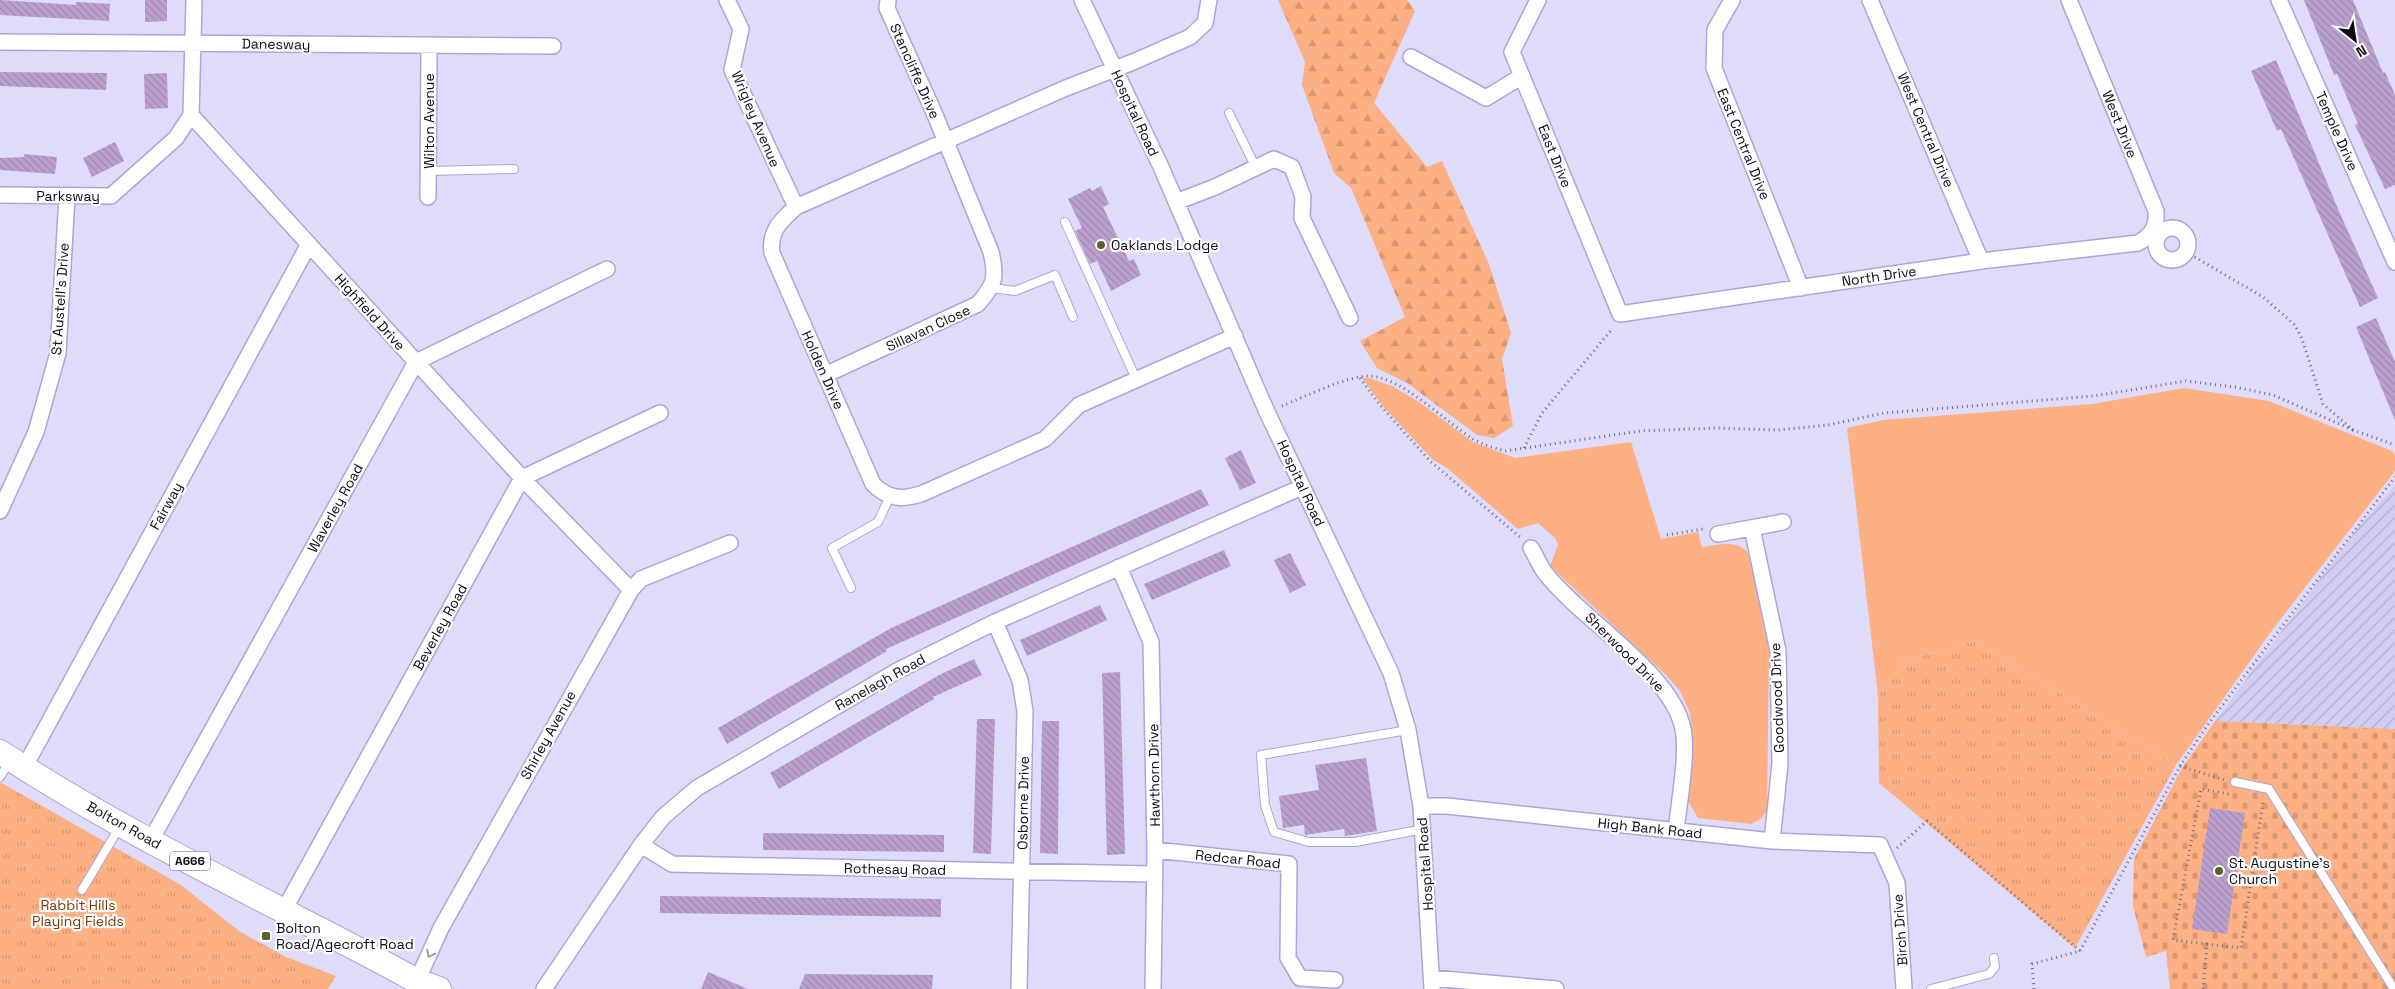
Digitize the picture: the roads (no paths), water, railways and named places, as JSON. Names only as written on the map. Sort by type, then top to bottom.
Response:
[{"type":"main road","name":"Bolton Road","points":[[9,764],[417,983]]},
{"type":"street","points":[[191,116],[194,0]]},
{"type":"street","name":"Wrigley Avenue","points":[[727,0],[741,29],[732,70],[796,207]]},
{"type":"street","name":"Stancliffe Drive","points":[[888,0],[887,8],[945,142]]},
{"type":"street","name":"Hospital Road","points":[[1082,0],[1176,202],[1302,487],[1391,673],[1408,730],[1421,806],[1424,829],[1432,984]]},
{"type":"street","name":"Holden Drive","points":[[890,496],[873,484],[772,253],[770,242],[776,227],[796,207],[1066,88],[1190,36],[1205,23],[1208,0]]},
{"type":"street","name":"East Drive","points":[[1538,0],[1512,52],[1620,314]]},
{"type":"street","name":"East Central Drive","points":[[1732,0],[1716,30],[1714,68],[1801,288]]},
{"type":"street","name":"West Central Drive","points":[[1870,0],[1981,261]]},
{"type":"street","name":"West Drive","points":[[2069,0],[2156,211],[2156,233]]},
{"type":"street","name":"Temple Drive","points":[[2279,0],[2395,262]]},
{"type":"street","name":"Danesway","points":[[0,42],[553,46]]},
{"type":"street","name":"Wilton Avenue","points":[[428,196],[429,45]]},
{"type":"street","points":[[1411,57],[1486,98],[1522,76]]},
{"type":"street","name":"Parksway","points":[[0,196],[112,196],[176,138],[191,116]]},
{"type":"street","name":"Highfield Drive","points":[[191,116],[522,478],[631,590]]},
{"type":"street","points":[[945,142],[991,252],[995,272],[992,288]]},
{"type":"street","points":[[1176,202],[1215,188],[1274,159],[1292,167],[1303,197],[1302,218],[1350,318]]},
{"type":"street","name":"St Austell's Drive","points":[[0,511],[36,432],[58,354],[67,196]]},
{"type":"street","points":[[2172,228],[2182,232],[2188,241],[2186,252],[2178,259],[2163,257],[2156,244],[2156,233],[2172,228]]},
{"type":"street","name":"North Drive","points":[[1620,314],[1981,261],[2138,243],[2156,233]]},
{"type":"street","name":"Fairway","points":[[9,764],[309,244]]},
{"type":"street","points":[[416,362],[607,269]]},
{"type":"street","name":"Sillavan Close","points":[[825,375],[978,304],[992,288]]},
{"type":"street","points":[[890,496],[908,498],[921,494],[1045,439],[1080,405],[1235,336]]},
{"type":"street","name":"Waverley Road","points":[[151,840],[416,362]]},
{"type":"street","points":[[522,478],[660,413]]},
{"type":"street","name":"Beverley Road","points":[[284,910],[522,478]]},
{"type":"street","name":"Ranelagh Road","points":[[544,989],[641,845],[663,817],[697,788],[898,671],[995,622],[1302,487]]},
{"type":"street","points":[[1718,534],[1783,522]]},
{"type":"street","name":"Goodwood Drive","points":[[1752,528],[1778,651],[1780,764],[1772,841]]},
{"type":"street","name":"Shirley Avenue","points":[[417,983],[441,928],[631,590],[641,579],[730,543]]},
{"type":"street","name":"Sherwood Drive","points":[[1532,548],[1546,574],[1658,682],[1678,709],[1683,730],[1684,747],[1676,831]]},
{"type":"street","name":"Hawthorn Drive","points":[[1118,567],[1151,642],[1155,850],[1153,989]]},
{"type":"street","name":"Osborne Drive","points":[[995,622],[1020,680],[1025,711],[1019,989]]},
{"type":"street","name":"High Bank Road","points":[[1421,806],[1447,806],[1883,852]]},
{"type":"street","name":"Rothesay Road","points":[[641,845],[672,864],[1154,874]]},
{"type":"street","name":"Redcar Road","points":[[1155,850],[1289,864],[1288,958],[1300,978],[1335,980]]},
{"type":"street","name":"Birch Drive","points":[[1883,852],[1897,882],[1904,989]]},
{"type":"street","points":[[1432,984],[1556,989]]},
{"type":"lane","points":[[1230,112],[1256,168]]},
{"type":"lane","points":[[429,171],[514,169]]},
{"type":"lane","points":[[1065,222],[1137,381]]},
{"type":"lane","points":[[992,288],[1015,291],[1054,275],[1074,317]]},
{"type":"lane","points":[[851,588],[832,548],[878,522],[890,496]]},
{"type":"lane","points":[[1408,730],[1261,755],[1265,805],[1274,832],[1309,842],[1355,842],[1424,829]]},
{"type":"lane","points":[[2235,782],[2269,789],[2394,989]]},
{"type":"lane","points":[[82,890],[122,824]]},
{"type":"lane","points":[[1931,989],[1989,974],[1995,967],[1994,958]]},
{"type":"place","name":"Oaklands Lodge","points":[[1101,245]]},
{"type":"place","name":"St. Augustine's Church","points":[[2219,871]]},
{"type":"place","name":"Bolton Road/Agecroft Road","points":[[266,936]]},
{"type":"park label","name":"Rabbit Hills Playing Fields","points":[[78,914]]}]
